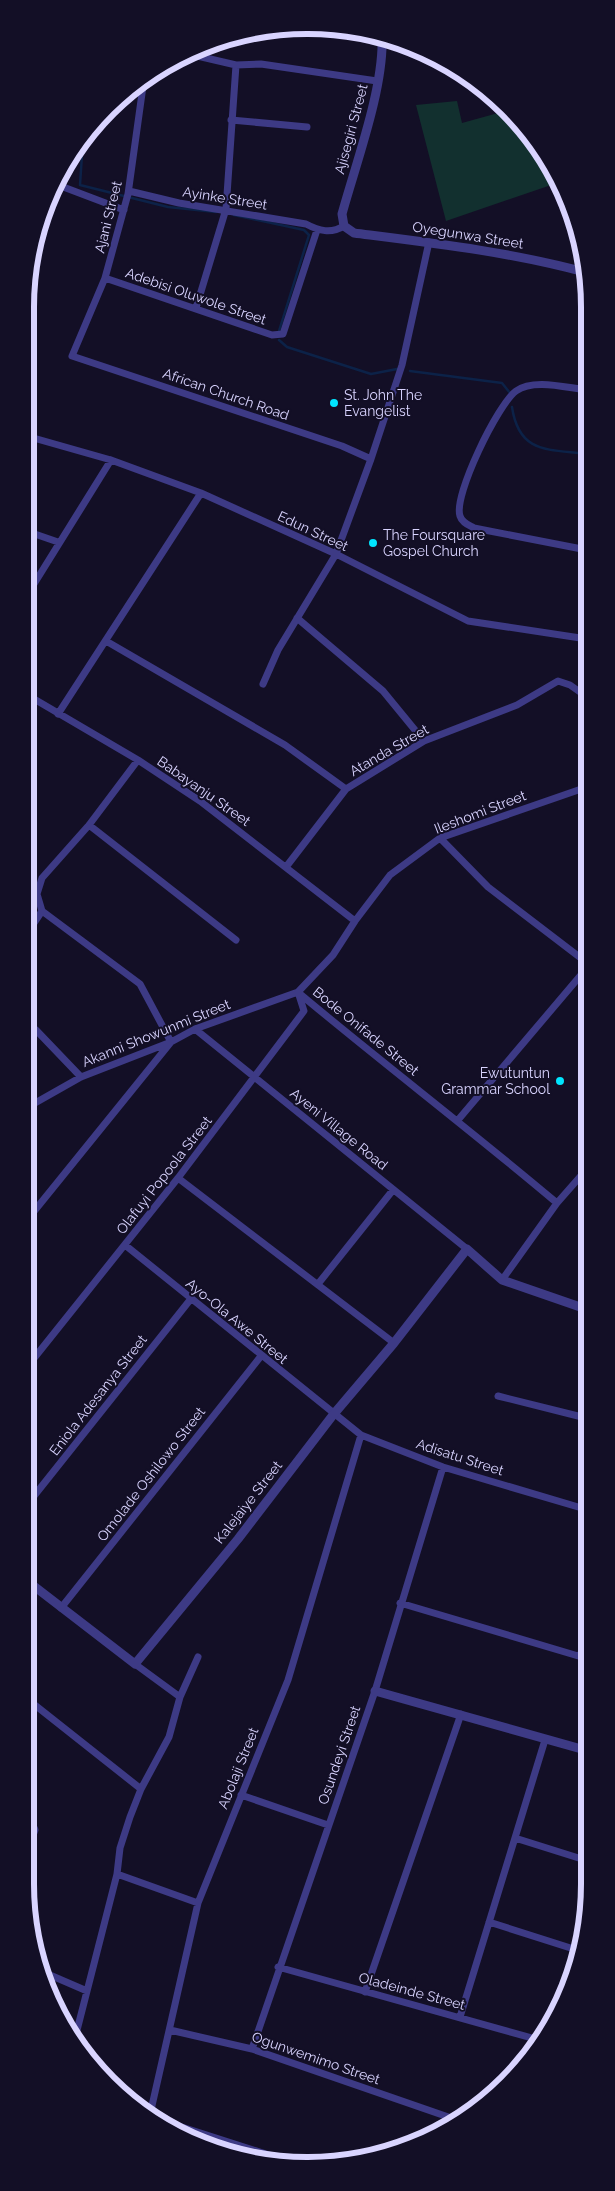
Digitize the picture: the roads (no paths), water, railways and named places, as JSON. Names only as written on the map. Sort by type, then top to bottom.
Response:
[{"type":"street","name":"Ajisegiri Street","points":[[344,226],[342,214],[377,80],[382,44]]},
{"type":"street","points":[[199,56],[236,65],[261,64],[377,80]]},
{"type":"street","points":[[196,308],[226,209],[236,65]]},
{"type":"street","name":"Ajani Street","points":[[72,356],[105,278],[128,195],[143,89]]},
{"type":"street","points":[[231,120],[307,127]]},
{"type":"street","points":[[62,186],[124,210]]},
{"type":"street","name":"Ayinke Street","points":[[128,195],[226,209],[306,224],[317,230]]},
{"type":"street","points":[[317,230],[335,232],[344,226]]},
{"type":"street","name":"Oyegunwa Street","points":[[344,226],[354,232],[519,257],[579,271]]},
{"type":"street","name":"Adebisi Oluwole Street","points":[[105,278],[272,335],[283,334],[317,230]]},
{"type":"street","points":[[263,684],[278,650],[336,554],[371,459],[402,365],[429,242]]},
{"type":"street","name":"African Church Road","points":[[72,356],[342,446],[371,459]]},
{"type":"street","points":[[581,389],[528,385],[517,390],[502,404],[490,425],[459,502],[460,517],[465,523],[474,528],[581,549]]},
{"type":"street","name":"Edun Street","points":[[34,438],[111,460],[201,493],[336,554],[468,620],[581,638]]},
{"type":"street","points":[[34,583],[58,542],[111,460]]},
{"type":"street","points":[[58,714],[201,493]]},
{"type":"street","points":[[34,533],[58,542]]},
{"type":"street","points":[[297,618],[383,691],[424,741]]},
{"type":"street","points":[[106,641],[285,745],[346,789]]},
{"type":"street","name":"Atanda Street","points":[[286,867],[346,789],[424,741],[517,705],[558,681],[570,685],[581,693]]},
{"type":"street","name":"Babayanju Street","points":[[34,699],[138,760],[200,801],[355,920]]},
{"type":"street","points":[[34,1211],[171,1042],[140,984],[42,911],[37,894],[42,878],[89,825],[138,760]]},
{"type":"street","name":"Ileshomi Street","points":[[298,992],[333,955],[355,920],[390,875],[440,838],[581,789]]},
{"type":"street","points":[[89,825],[236,940]]},
{"type":"street","points":[[440,838],[488,887],[581,958]]},
{"type":"street","points":[[34,923],[42,911]]},
{"type":"street","points":[[458,1120],[581,975]]},
{"type":"street","name":"Akanni Showunmi Street","points":[[34,1104],[81,1077],[171,1042],[195,1029],[298,992]]},
{"type":"street","name":"Olafuyi Popoola Street","points":[[34,1358],[256,1078],[304,1011],[298,992]]},
{"type":"street","name":"Bode Onifade Street","points":[[298,992],[375,1057],[458,1120],[557,1203]]},
{"type":"street","name":"Ayeni Village Road","points":[[195,1029],[467,1249]]},
{"type":"street","points":[[36,1030],[81,1077]]},
{"type":"street","points":[[502,1280],[557,1203],[581,1176]]},
{"type":"street","points":[[178,1178],[394,1344]]},
{"type":"street","points":[[318,1284],[393,1190]]},
{"type":"street","name":"Ayo-Ola Awe Street","points":[[124,1245],[334,1415]]},
{"type":"street","points":[[467,1249],[502,1280],[581,1308]]},
{"type":"street","name":"Kalejaiye Street","points":[[135,1664],[238,1539],[334,1415],[394,1344],[467,1249]]},
{"type":"street","name":"Eniola Adesanya Street","points":[[34,1496],[190,1300]]},
{"type":"street","name":"Omolade Oshilowo Street","points":[[61,1608],[261,1356]]},
{"type":"street","points":[[498,1396],[581,1417]]},
{"type":"street","name":"Adisatu Street","points":[[334,1415],[361,1435],[443,1467],[581,1508]]},
{"type":"street","name":"Abolaji Street","points":[[151,2108],[198,1903],[288,1680],[361,1435]]},
{"type":"street","name":"Osundeyi Street","points":[[252,2049],[278,1967],[375,1691],[400,1603],[443,1467]]},
{"type":"street","points":[[34,1586],[180,1697]]},
{"type":"street","points":[[400,1603],[581,1656]]},
{"type":"street","points":[[77,2031],[117,1874],[120,1848],[140,1788],[169,1737],[180,1697],[198,1656]]},
{"type":"street","points":[[375,1691],[581,1749]]},
{"type":"street","points":[[34,1704],[140,1788]]},
{"type":"street","points":[[365,1992],[461,1714]]},
{"type":"street","points":[[460,2017],[545,1740]]},
{"type":"street","points":[[241,1795],[328,1825]]},
{"type":"street","points":[[515,1838],[581,1859]]},
{"type":"street","points":[[117,1874],[198,1903]]},
{"type":"street","points":[[489,1922],[573,1949]]},
{"type":"street","name":"Oladeinde Street","points":[[278,1967],[533,2038]]},
{"type":"street","points":[[50,1975],[86,1991]]},
{"type":"street","name":"Ogunwemimo Street","points":[[170,2030],[252,2049],[447,2119]]},
{"type":"street","points":[[196,2133],[236,2148]]},
{"type":"waterway","points":[[82,152],[80,185],[168,207],[216,212]]},
{"type":"waterway","points":[[234,215],[304,230],[309,235],[279,331]]},
{"type":"waterway","points":[[279,340],[287,347],[371,374],[397,369]]},
{"type":"waterway","points":[[410,371],[502,383],[510,393]]},
{"type":"waterway","points":[[512,407],[521,433],[529,441],[537,446],[548,449],[581,453]]},
{"type":"place","name":"St. John The Evangelist","points":[[334,403]]},
{"type":"place","name":"The Foursquare Gospel Church","points":[[373,543]]},
{"type":"place","name":"Ewutuntun Grammar School","points":[[560,1081]]}]
